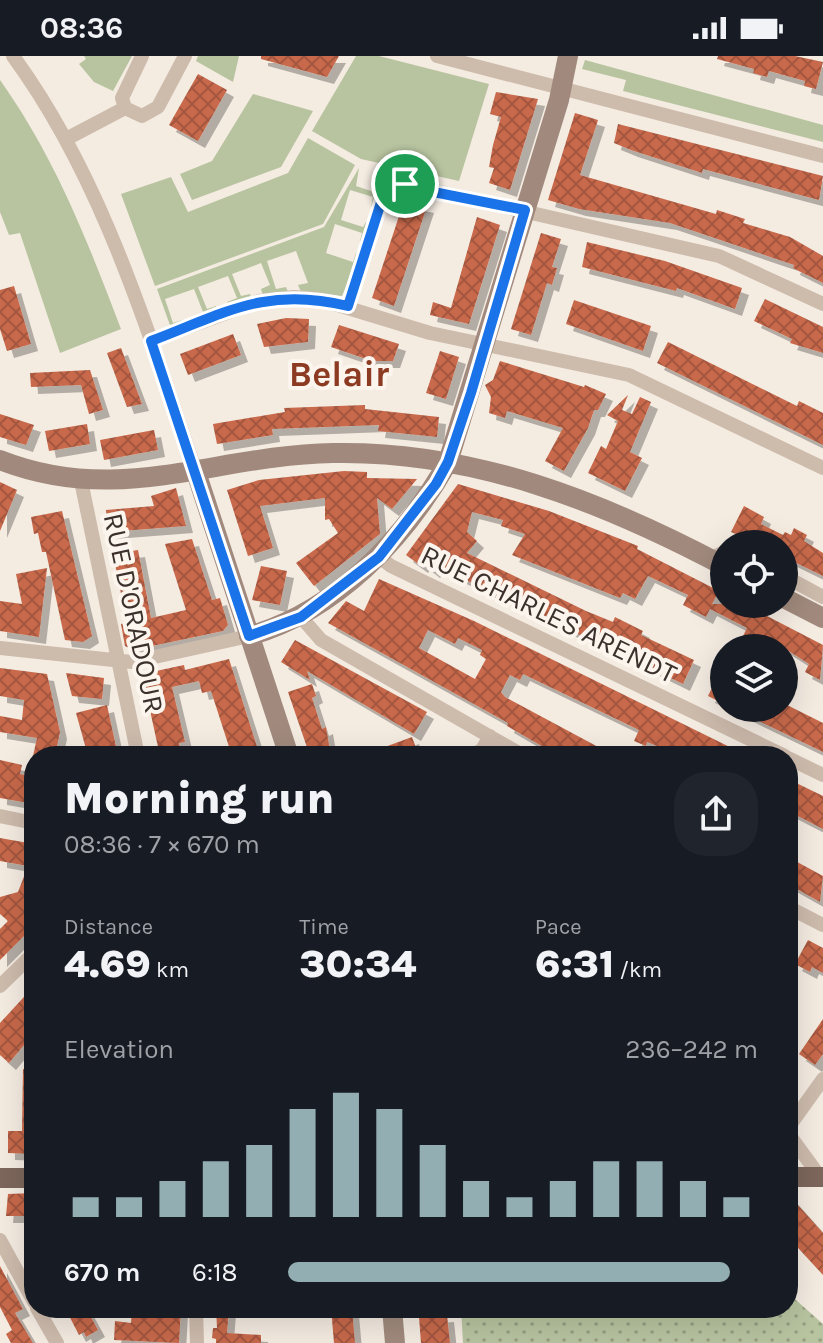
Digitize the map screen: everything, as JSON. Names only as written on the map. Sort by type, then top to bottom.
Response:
[{"type":"main road","points":[[798,1177],[822,1178]]},
{"type":"main road","points":[[0,1178],[24,1178]]},
{"type":"street","points":[[13,56],[68,138],[108,227],[195,469],[286,746]]},
{"type":"street","points":[[142,56],[124,89],[125,108],[132,114],[151,114],[185,56]]},
{"type":"street","points":[[437,56],[823,156]]},
{"type":"street","points":[[0,648],[132,662],[249,636],[301,617],[379,557],[436,484],[448,462],[487,342],[568,56]]},
{"type":"street","points":[[68,138],[125,108]]},
{"type":"street","points":[[348,306],[384,193],[393,184],[525,210],[719,256],[823,304]]},
{"type":"street","points":[[151,341],[275,298],[318,299],[430,333],[487,342],[629,375],[823,468]]},
{"type":"street","points":[[0,460],[81,481],[151,479],[195,469],[336,453],[448,462],[493,471],[551,489],[710,555]]},
{"type":"street","name":"RUE D'ORADOUR","points":[[81,481],[136,746]]},
{"type":"street","name":"RUE CHARLES ARENDT","points":[[379,557],[391,566],[763,746]]},
{"type":"street","points":[[798,588],[822,609]]},
{"type":"street","points":[[798,602],[822,609]]},
{"type":"street","points":[[301,617],[321,640],[507,746]]},
{"type":"street","points":[[484,746],[490,736]]},
{"type":"street","name":"RUE CHARLES ARENDT","points":[[798,763],[823,775]]},
{"type":"street","points":[[0,816],[24,821]]},
{"type":"street","points":[[798,912],[823,925]]},
{"type":"street","points":[[0,986],[24,963]]},
{"type":"street","points":[[798,1115],[823,1079]]},
{"type":"street","points":[[798,1144],[822,1178]]},
{"type":"street","points":[[0,1240],[24,1284]]},
{"type":"street","points":[[43,1318],[57,1343]]},
{"type":"street","points":[[196,1318],[197,1343]]},
{"type":"street","points":[[393,1318],[395,1343]]},
{"type":"green space","points":[[84,56],[132,56],[113,91],[94,82],[79,64],[86,59]]},
{"type":"green space","points":[[198,56],[239,56],[233,82],[196,61]]},
{"type":"green space","points":[[356,56],[379,56],[489,84],[459,181],[361,159],[312,131]]},
{"type":"green space","points":[[585,60],[823,125],[823,142],[623,91],[626,80],[582,69]]},
{"type":"green space","points":[[0,80],[54,170],[83,232],[121,329],[60,353],[20,233],[9,235],[0,212]]},
{"type":"green space","points":[[253,94],[313,111],[281,167],[192,200],[180,174],[212,161]]},
{"type":"green space","points":[[308,138],[355,165],[323,224],[155,286],[121,194],[171,177],[188,212],[288,173]]},
{"type":"green space","points":[[359,168],[356,186],[374,192],[377,186],[381,187],[374,208],[371,207],[373,197],[350,190],[341,220],[363,227],[366,222],[369,223],[363,242],[360,241],[362,233],[335,224],[326,253],[353,262],[356,253],[360,254],[342,296],[301,292],[298,285],[308,283],[296,251],[267,261],[276,289],[286,287],[288,292],[263,295],[261,289],[270,285],[261,263],[232,274],[241,296],[250,294],[251,298],[228,306],[227,302],[237,298],[228,276],[198,287],[207,309],[216,306],[217,311],[194,319],[193,316],[203,312],[194,289],[165,299],[173,323],[182,320],[183,323],[171,328],[157,289],[324,227]]},
{"type":"green space","points":[[798,1302],[823,1324],[823,1343],[463,1343],[462,1318],[798,1318]]},
{"type":"building","points":[[261,56],[339,56],[327,77],[261,59]]},
{"type":"building","points":[[718,56],[795,56],[823,62],[816,89],[804,86],[805,81],[769,71],[767,77],[753,73],[754,69],[717,59]]},
{"type":"building","points":[[198,74],[227,90],[198,141],[169,125]]},
{"type":"building","points":[[496,92],[538,99],[510,190],[489,183],[494,168],[489,167],[493,145],[501,117],[490,114]]},
{"type":"building","points":[[575,113],[598,120],[580,175],[716,214],[717,210],[745,219],[743,223],[790,237],[823,256],[823,283],[793,268],[794,265],[670,223],[579,209],[548,200]]},
{"type":"building","points":[[618,124],[823,176],[819,200],[703,169],[702,173],[631,150],[614,143]]},
{"type":"building","points":[[404,201],[427,206],[394,306],[372,298]]},
{"type":"building","points":[[477,217],[500,225],[469,324],[430,315],[433,302],[451,308]]},
{"type":"building","points":[[541,233],[561,239],[552,267],[557,268],[552,285],[547,283],[531,335],[511,329]]},
{"type":"building","points":[[587,242],[665,261],[742,288],[735,309],[677,288],[676,291],[582,267]]},
{"type":"building","points":[[14,286],[31,344],[7,351],[0,329],[0,290]]},
{"type":"building","points":[[765,299],[823,327],[823,353],[790,343],[792,339],[754,321]]},
{"type":"building","points":[[574,300],[651,326],[643,351],[566,324]]},
{"type":"building","points":[[286,318],[309,319],[308,342],[264,347],[257,324]]},
{"type":"building","points":[[339,325],[399,344],[393,361],[372,361],[331,347]]},
{"type":"building","points":[[233,334],[241,355],[188,375],[180,354]]},
{"type":"building","points":[[668,342],[797,406],[799,401],[823,413],[823,445],[657,363]]},
{"type":"building","points":[[121,348],[142,404],[127,407],[107,353]]},
{"type":"building","points":[[440,351],[459,357],[446,399],[426,393]]},
{"type":"building","points":[[500,361],[606,394],[598,410],[594,410],[588,428],[564,471],[545,461],[563,428],[507,411],[505,418],[489,413],[491,397],[485,385],[493,380]]},
{"type":"building","points":[[90,370],[103,410],[89,414],[81,385],[31,387],[30,373]]},
{"type":"building","points":[[628,395],[622,410],[632,414],[640,397],[651,402],[630,452],[642,458],[625,491],[588,473],[601,446],[606,449],[618,421],[607,415]]},
{"type":"building","points":[[365,405],[365,409],[439,417],[437,437],[378,431],[379,425],[272,429],[273,435],[217,444],[213,424],[285,412],[284,408]]},
{"type":"building","points":[[0,414],[34,425],[26,445],[0,437]]},
{"type":"building","points":[[87,424],[90,444],[49,451],[45,431]]},
{"type":"building","points":[[154,430],[158,450],[104,460],[100,440]]},
{"type":"building","points":[[344,471],[367,472],[367,478],[417,479],[392,509],[377,498],[380,534],[314,586],[296,563],[338,533],[329,519],[325,520],[325,498],[260,506],[273,548],[248,556],[227,490],[259,480]]},
{"type":"building","points":[[0,482],[17,490],[0,531]]},
{"type":"building","points":[[458,484],[549,511],[638,546],[637,549],[710,586],[710,609],[706,617],[683,605],[688,595],[648,576],[635,599],[623,593],[620,598],[512,555],[525,534],[501,526],[503,520],[472,512],[467,532],[477,541],[467,553],[586,611],[613,622],[615,617],[643,631],[641,635],[694,660],[683,684],[640,663],[644,656],[593,632],[590,639],[575,633],[437,566],[433,571],[423,563],[421,566],[406,555]]},
{"type":"building","points":[[176,488],[186,526],[108,532],[106,510],[154,506],[151,496]]},
{"type":"building","points":[[744,506],[764,517],[761,524],[773,530],[732,530]]},
{"type":"building","points":[[62,511],[92,636],[83,642],[65,640],[46,552],[42,552],[38,533],[34,534],[31,517]]},
{"type":"building","points":[[798,530],[807,535],[804,541],[823,553],[823,576],[798,564]]},
{"type":"building","points":[[192,539],[212,600],[220,598],[228,625],[223,631],[133,650],[125,646],[121,624],[127,623],[113,554],[138,550],[151,618],[186,610],[165,544]]},
{"type":"building","points":[[261,566],[287,571],[280,605],[252,600]]},
{"type":"building","points":[[47,568],[39,637],[0,631],[0,601],[22,604],[16,574]]},
{"type":"building","points":[[379,579],[474,621],[728,746],[657,746],[647,742],[646,746],[634,741],[639,730],[523,674],[520,680],[510,675],[501,692],[505,697],[596,746],[542,746],[507,726],[508,723],[328,623],[346,601],[364,611]],"holes":[[[428,630],[455,644],[458,638],[482,650],[480,655],[486,659],[475,679],[419,648]]]},
{"type":"building","points":[[728,618],[771,618],[823,645],[820,680],[805,672],[809,664],[798,657],[798,634],[744,634],[747,628]]},
{"type":"building","points":[[295,640],[427,712],[414,734],[307,671],[310,680],[281,662]]},
{"type":"building","points":[[229,659],[257,746],[229,746],[211,691],[202,693],[199,681],[172,687],[185,742],[179,743],[179,746],[158,746],[142,674],[184,665],[185,670]]},
{"type":"building","points":[[0,668],[47,674],[60,732],[57,746],[35,746],[37,738],[0,732],[0,716],[22,720],[24,700],[0,696]]},
{"type":"building","points":[[66,673],[104,678],[102,699],[72,696]]},
{"type":"building","points":[[312,684],[316,696],[312,698],[322,729],[326,727],[329,746],[307,746],[288,692]]},
{"type":"building","points":[[107,705],[116,746],[85,746],[76,713]]},
{"type":"building","points":[[798,710],[823,723],[823,752],[761,722],[798,722]]},
{"type":"building","points":[[412,737],[415,746],[388,746]]},
{"type":"building","points":[[0,760],[22,765],[20,774],[24,775],[24,802],[0,798]]},
{"type":"building","points":[[798,784],[823,796],[823,829],[798,816]]},
{"type":"building","points":[[0,838],[24,842],[24,865],[0,861]]},
{"type":"building","points":[[798,862],[823,876],[820,902],[798,890]]},
{"type":"building","points":[[24,876],[24,936],[0,960],[0,929],[8,921],[0,914],[0,897],[18,892]]},
{"type":"building","points":[[808,940],[823,948],[823,973],[812,967],[810,972],[798,966],[798,958]]},
{"type":"building","points":[[24,997],[24,1045],[9,1063],[0,1055],[0,1023]]},
{"type":"building","points":[[823,1019],[823,1054],[815,1065],[799,1054]]},
{"type":"building","points":[[24,1069],[24,1154],[8,1153],[8,1131],[22,1131]]},
{"type":"building","points":[[24,1193],[24,1216],[6,1216],[8,1194]]},
{"type":"building","points":[[798,1205],[823,1233],[823,1275],[798,1248]]},
{"type":"building","points":[[0,1266],[23,1309],[15,1313],[33,1343],[11,1343],[6,1334],[12,1330],[0,1307]]},
{"type":"building","points":[[70,1318],[91,1318],[98,1330],[86,1337],[84,1332],[79,1335]]},
{"type":"building","points":[[131,1318],[180,1318],[179,1343],[114,1340],[115,1321],[131,1323]]},
{"type":"building","points":[[216,1318],[228,1318],[227,1333],[261,1335],[261,1343],[216,1343],[216,1339],[212,1338],[213,1328],[217,1328]]},
{"type":"building","points":[[332,1318],[353,1318],[355,1343],[334,1343]]},
{"type":"building","points":[[419,1318],[447,1318],[450,1343],[421,1343]]},
{"type":"district","name":"Belair","points":[[339,374]]},
{"type":"route","points":[[393,184],[405,184],[525,210],[448,462],[436,484],[379,557],[301,617],[249,636],[151,341],[259,301],[275,298],[318,299],[348,306],[384,193],[393,184]]}]
